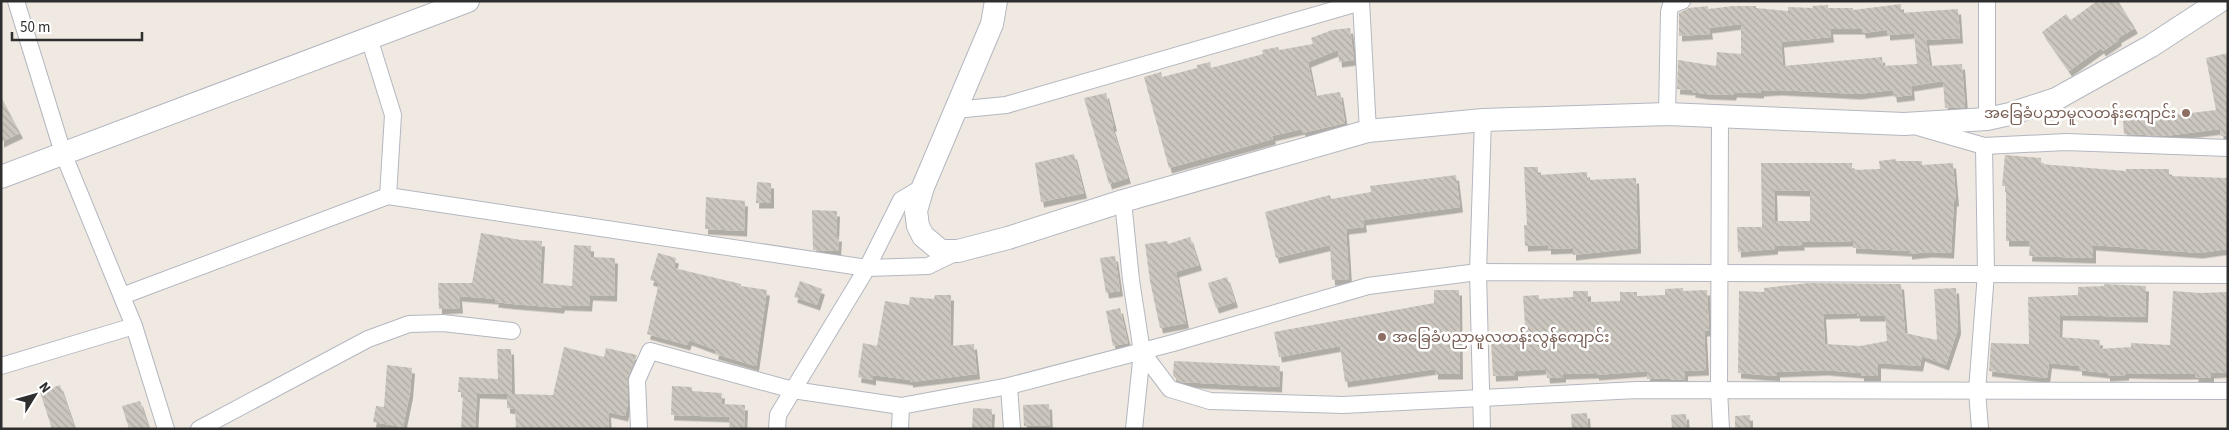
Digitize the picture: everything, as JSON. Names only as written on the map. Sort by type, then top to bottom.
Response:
[{"type":"street","points":[[16,1],[63,154],[134,326],[166,429]]},
{"type":"street","points":[[1,177],[468,1]]},
{"type":"street","points":[[958,251],[940,251],[923,236],[918,226],[916,211],[922,187],[992,24],[996,1]]},
{"type":"street","points":[[1667,114],[1669,12],[1671,5],[1682,1]]},
{"type":"street","points":[[1987,1],[1987,118]]},
{"type":"street","points":[[122,296],[388,196],[867,268],[928,266],[958,251],[1008,238],[1123,200],[1368,131],[1483,120],[1667,114],[1904,124],[1987,118],[2010,114],[2056,99],[2151,46],[2220,1]]},
{"type":"street","points":[[955,110],[1006,105],[1361,2],[1368,131]]},
{"type":"street","points":[[369,38],[393,115],[388,196]]},
{"type":"street","points":[[1720,116],[1720,429]]},
{"type":"street","points":[[1482,429],[1478,272],[1483,120]]},
{"type":"street","points":[[1904,124],[1984,146],[2066,142],[2228,148]]},
{"type":"street","points":[[1980,429],[1977,391],[1986,273],[1984,146]]},
{"type":"street","points":[[777,429],[778,415],[867,268],[901,200],[922,187]]},
{"type":"street","points":[[1123,200],[1131,280],[1142,352],[1134,429]]},
{"type":"street","points":[[639,429],[637,380],[650,351],[794,390],[901,406],[1009,386],[1142,352],[1368,286],[1478,272],[2228,275]]},
{"type":"street","points":[[199,429],[368,339],[409,324],[443,323],[512,331]]},
{"type":"street","points":[[1,366],[134,326]]},
{"type":"street","points":[[1142,352],[1170,389],[1210,401],[1343,405],[1637,390],[2228,391]]},
{"type":"street","points":[[1009,386],[1012,429]]},
{"type":"street","points":[[900,429],[901,406]]},
{"type":"building","points":[[2097,1],[2118,1],[2135,28],[2118,38],[2119,40],[2103,51],[2101,48],[2069,71],[2042,32],[2066,14],[2071,20]]},
{"type":"building","points":[[1901,4],[1901,13],[1958,9],[1960,38],[1926,40],[1930,66],[1962,64],[1965,107],[1945,108],[1943,81],[1911,86],[1912,95],[1894,97],[1893,90],[1858,94],[1779,90],[1761,91],[1761,93],[1734,92],[1733,95],[1706,94],[1692,92],[1693,90],[1677,89],[1678,60],[1716,66],[1717,52],[1741,54],[1741,24],[1709,28],[1710,34],[1679,36],[1679,13],[1689,8],[1708,6],[1708,9],[1756,6],[1756,8],[1788,11],[1788,7],[1813,8],[1812,6],[1828,5],[1828,8],[1853,8],[1853,10]],"holes":[[[1830,29],[1862,29],[1863,33],[1887,30],[1887,35],[1914,33],[1917,64],[1883,66],[1882,57],[1783,66],[1781,42],[1831,37]]]},
{"type":"building","points":[[1350,28],[1354,60],[1339,62],[1338,50],[1308,62],[1315,96],[1340,92],[1345,123],[1303,133],[1302,129],[1272,136],[1273,139],[1169,168],[1144,77],[1161,72],[1162,77],[1197,68],[1197,65],[1210,62],[1211,68],[1263,54],[1262,50],[1278,47],[1279,50],[1313,44],[1311,38],[1332,30]]},
{"type":"building","points":[[2228,53],[2228,136],[2221,136],[2220,129],[2165,136],[2124,134],[2123,121],[2216,110],[2206,58]]},
{"type":"building","points":[[1106,93],[1114,126],[1112,126],[1128,178],[1109,184],[1084,98]]},
{"type":"building","points":[[1,97],[20,133],[1,142]]},
{"type":"building","points":[[1074,154],[1084,193],[1041,202],[1035,163]]},
{"type":"building","points":[[2005,155],[2041,158],[2041,164],[2126,171],[2126,169],[2169,169],[2169,176],[2228,178],[2228,249],[2200,253],[2093,245],[2093,258],[2029,256],[2030,241],[2006,241],[2006,186],[2002,186]]},
{"type":"building","points":[[1896,159],[1896,161],[1922,161],[1922,165],[1953,163],[1956,201],[1954,201],[1951,253],[1929,252],[1909,254],[1909,251],[1853,248],[1853,241],[1801,242],[1802,245],[1775,246],[1775,249],[1738,252],[1737,227],[1762,227],[1761,163],[1852,163],[1852,170],[1880,169],[1879,161]],"holes":[[[1774,190],[1810,191],[1810,221],[1775,221]]]},
{"type":"building","points":[[1524,167],[1538,167],[1538,175],[1587,172],[1587,180],[1636,178],[1638,248],[1573,255],[1573,248],[1548,249],[1548,245],[1525,246],[1524,225],[1527,225]]},
{"type":"building","points":[[1456,175],[1460,207],[1363,220],[1364,227],[1346,229],[1349,279],[1332,280],[1330,245],[1276,258],[1265,212],[1330,195],[1331,199],[1371,192],[1370,186]]},
{"type":"building","points":[[757,182],[771,183],[771,203],[756,203]]},
{"type":"building","points":[[706,197],[745,201],[744,231],[705,229]]},
{"type":"building","points":[[812,210],[837,211],[836,236],[839,236],[838,251],[813,250]]},
{"type":"building","points":[[481,233],[521,240],[542,241],[540,283],[572,286],[574,245],[591,246],[591,257],[615,258],[614,296],[590,295],[589,306],[562,305],[561,308],[495,302],[496,299],[459,296],[460,308],[439,309],[438,283],[472,283]]},
{"type":"building","points":[[1190,237],[1199,265],[1176,272],[1186,323],[1160,328],[1150,281],[1145,244],[1167,241],[1168,244]]},
{"type":"building","points":[[658,253],[676,258],[674,268],[741,284],[741,286],[767,290],[756,366],[715,354],[716,350],[689,340],[687,345],[647,334],[659,283],[650,280]]},
{"type":"building","points":[[1115,256],[1120,291],[1106,293],[1100,258]]},
{"type":"building","points":[[1227,277],[1235,302],[1216,308],[1208,283]]},
{"type":"building","points":[[800,281],[822,289],[817,305],[794,297]]},
{"type":"building","points":[[1808,283],[1901,284],[1905,333],[1937,340],[1934,289],[1956,288],[1958,329],[1946,365],[1922,356],[1920,366],[1878,363],[1878,376],[1861,376],[1861,373],[1825,370],[1777,372],[1777,376],[1738,373],[1739,291],[1764,292],[1764,288]],"holes":[[[1857,313],[1857,316],[1885,316],[1887,341],[1860,346],[1825,344],[1823,314]]]},
{"type":"building","points":[[2104,284],[2146,286],[2145,317],[2060,315],[2059,337],[2100,340],[2099,349],[2131,347],[2131,343],[2170,345],[2173,291],[2200,293],[2228,292],[2228,372],[2211,373],[2211,378],[2195,377],[2196,374],[2126,373],[2126,375],[2107,376],[2107,373],[2079,370],[2079,366],[2049,363],[2047,378],[1989,371],[1991,343],[2029,344],[2028,297],[2078,295],[2078,287],[2104,286]]},
{"type":"building","points":[[1683,288],[1683,291],[1707,290],[1709,331],[1704,331],[1706,370],[1685,371],[1685,379],[1670,380],[1670,378],[1647,379],[1647,371],[1596,375],[1596,373],[1563,374],[1563,377],[1547,378],[1546,369],[1515,371],[1515,375],[1493,376],[1491,341],[1526,339],[1523,296],[1539,295],[1539,299],[1573,297],[1573,291],[1588,291],[1588,302],[1620,301],[1620,292],[1637,292],[1637,296],[1665,295],[1665,289]]},
{"type":"building","points":[[1434,290],[1459,290],[1460,374],[1435,374],[1435,369],[1345,382],[1340,346],[1279,357],[1274,332],[1434,303]]},
{"type":"building","points":[[935,295],[951,295],[950,346],[974,344],[977,374],[910,382],[910,380],[873,375],[873,380],[858,377],[863,343],[877,346],[885,301],[909,305],[910,297],[934,299]]},
{"type":"building","points":[[1120,308],[1128,343],[1113,346],[1106,311]]},
{"type":"building","points":[[564,347],[604,357],[606,348],[637,355],[628,376],[628,403],[625,416],[608,412],[609,429],[516,429],[515,409],[507,408],[507,394],[477,393],[475,429],[461,429],[463,392],[458,392],[459,377],[498,379],[497,349],[511,349],[512,394],[553,395]]},
{"type":"building","points":[[1174,361],[1280,366],[1279,387],[1180,382],[1173,376]]},
{"type":"building","points":[[387,365],[412,368],[410,393],[403,427],[373,422],[376,406],[384,407]]},
{"type":"building","points":[[60,385],[75,429],[52,429],[40,392]]},
{"type":"building","points":[[672,386],[692,387],[692,391],[722,393],[721,404],[745,405],[744,429],[729,429],[730,417],[671,415]]},
{"type":"building","points":[[140,401],[149,429],[129,429],[122,406]]},
{"type":"building","points":[[1049,404],[1050,425],[1024,426],[1023,405]]},
{"type":"building","points":[[973,408],[992,409],[991,429],[972,429]]},
{"type":"building","points":[[1587,413],[1588,429],[1572,429],[1571,414]]},
{"type":"building","points":[[1686,414],[1687,429],[1672,429],[1671,415]]},
{"type":"building","points":[[1750,415],[1750,429],[1735,429],[1735,416]]},
{"type":"place","name":"အခြေခံပညာမူလတန်းကျောင်း","points":[[2186,113]]},
{"type":"place","name":"အခြေခံပညာမူလတန်းလွန်ကျောင်း","points":[[1382,337]]}]
